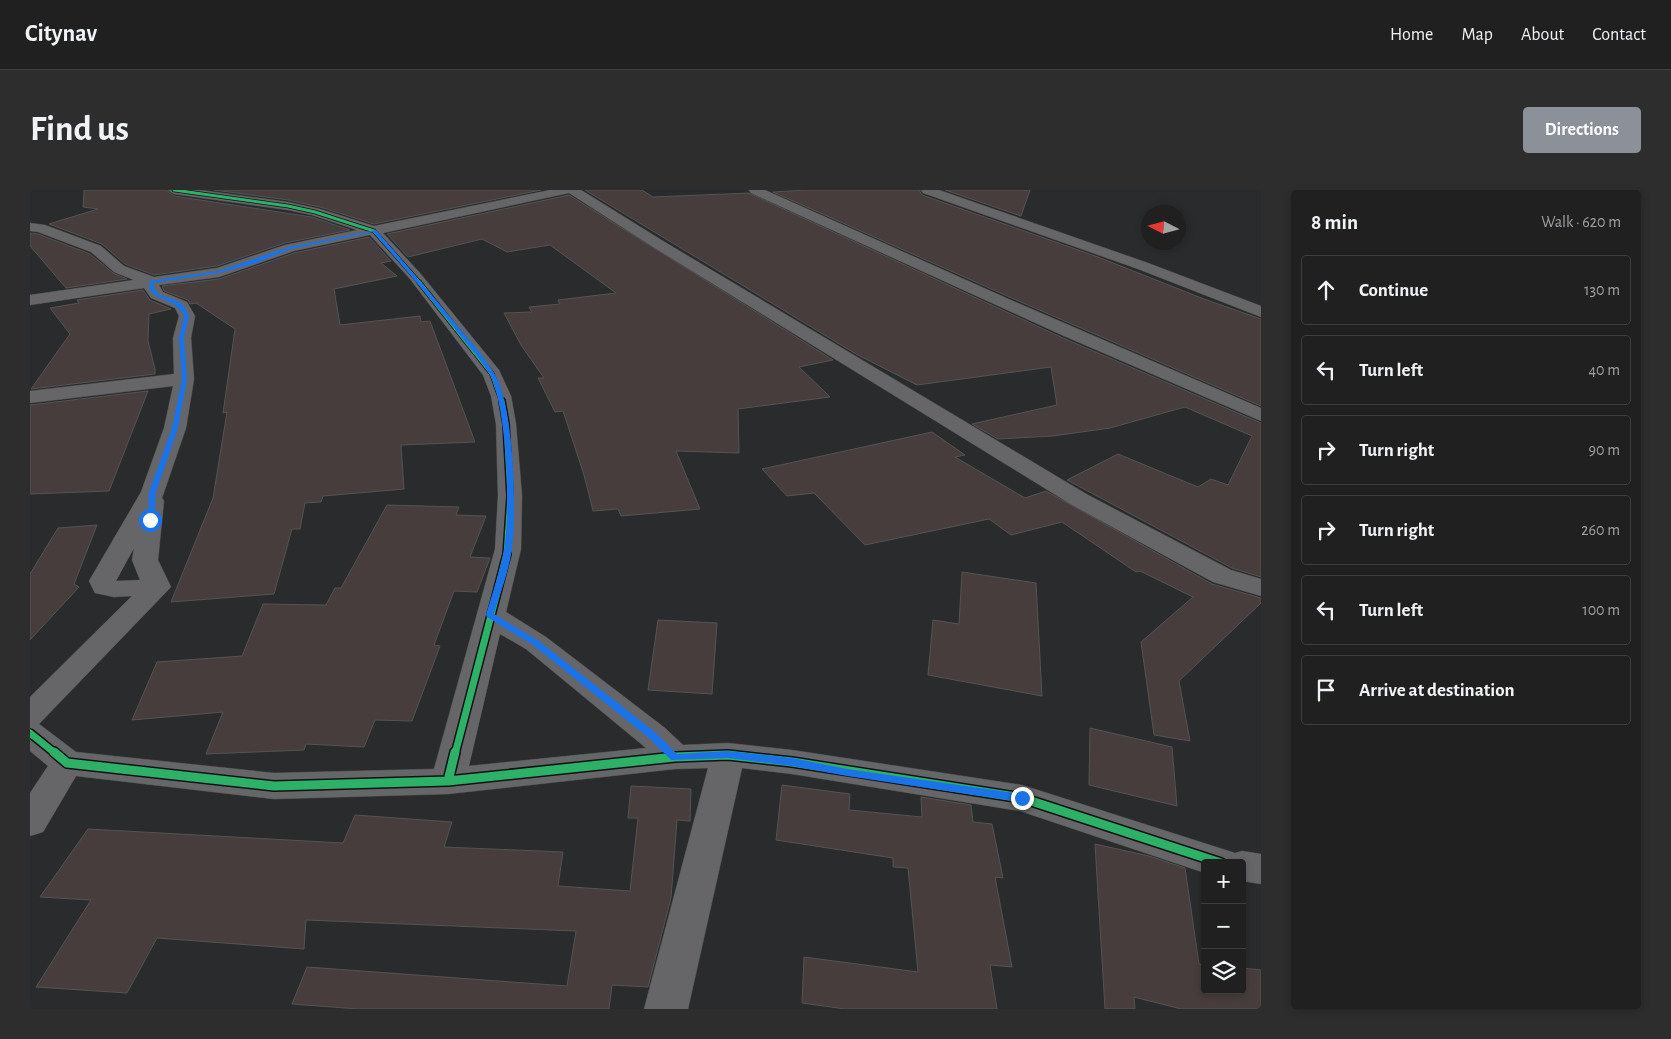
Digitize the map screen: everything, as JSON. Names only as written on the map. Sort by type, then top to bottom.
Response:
[{"type":"street","points":[[174,190],[306,210],[374,231],[415,276],[492,374],[501,396],[506,424],[510,496],[508,549],[448,781]]},
{"type":"street","points":[[30,300],[219,272],[255,262],[290,248],[567,190]]},
{"type":"street","points":[[572,190],[1080,500],[1222,576],[1261,588]]},
{"type":"street","points":[[756,190],[1088,342],[1261,415]]},
{"type":"street","points":[[927,190],[1143,266],[1261,312]]},
{"type":"street","points":[[30,227],[40,228],[96,249],[119,268],[151,282]]},
{"type":"street","points":[[151,282],[152,290],[157,295],[181,305],[187,316],[182,338],[184,379],[175,428],[153,492],[102,581],[105,587],[114,589],[157,587]]},
{"type":"street","points":[[30,397],[184,379]]},
{"type":"street","points":[[153,492],[145,560],[157,587]]},
{"type":"street","points":[[30,716],[157,587]]},
{"type":"street","points":[[490,615],[536,643],[653,736],[675,757]]},
{"type":"street","points":[[30,734],[67,763],[274,786],[448,781],[675,757],[728,755],[792,762],[1022,798],[1209,859]]},
{"type":"street","points":[[666,1009],[728,755]]},
{"type":"street","points":[[30,822],[67,763]]},
{"type":"street","points":[[1246,867],[1261,869]]},
{"type":"building","points":[[84,190],[166,190],[174,196],[312,217],[350,230],[285,243],[217,266],[154,275],[125,264],[102,244],[49,224],[98,209],[83,207]]},
{"type":"building","points":[[214,190],[541,190],[374,224],[320,207],[288,200]]},
{"type":"building","points":[[585,190],[642,190],[653,197],[749,193],[1063,338],[1261,423],[1261,577],[1232,568],[1067,480],[1118,454],[1198,487],[1211,479],[1228,485],[1252,436],[1185,407],[1110,428],[1053,436],[998,439],[972,424],[1057,405],[1051,367],[917,385],[856,354]]},
{"type":"building","points":[[806,190],[919,190],[922,195],[1098,257],[1204,299],[1261,319],[1261,406],[773,192]]},
{"type":"building","points":[[945,190],[1030,190],[1021,216]]},
{"type":"building","points":[[569,195],[833,360],[799,367],[830,397],[738,409],[739,453],[676,451],[700,509],[621,516],[618,509],[593,511],[584,475],[563,411],[555,412],[538,378],[544,378],[521,345],[504,313],[532,312],[529,307],[560,304],[558,300],[616,293],[550,245],[507,252],[482,239],[408,257],[387,234]]},
{"type":"building","points":[[30,233],[38,234],[90,254],[113,273],[127,279],[66,288],[30,246]]},
{"type":"building","points":[[369,237],[391,261],[381,263],[397,276],[334,289],[340,325],[420,316],[421,322],[430,321],[475,442],[401,445],[404,489],[323,496],[321,502],[305,503],[300,529],[292,529],[274,594],[171,602],[213,498],[227,412],[223,413],[235,329],[196,303],[190,304],[188,300],[164,291],[162,286],[219,279],[294,253]]},
{"type":"building","points":[[143,290],[150,300],[171,309],[149,314],[148,341],[155,374],[31,389],[70,334],[50,308],[79,303],[77,300]]},
{"type":"building","points":[[148,391],[109,491],[30,494],[30,405]]},
{"type":"building","points":[[932,432],[965,455],[955,457],[1025,498],[1046,491],[1212,584],[1261,598],[1261,603],[1179,681],[1190,741],[1154,735],[1141,642],[1193,597],[1140,571],[1136,572],[1062,522],[1011,535],[989,519],[865,545],[814,493],[787,496],[762,469]]},
{"type":"building","points":[[387,505],[459,507],[456,515],[486,516],[470,557],[490,558],[477,592],[454,591],[434,645],[440,646],[412,721],[375,720],[364,747],[306,744],[304,750],[206,754],[223,712],[132,720],[157,662],[242,656],[263,604],[326,605],[335,588],[341,588]]},
{"type":"building","points":[[97,525],[74,584],[79,587],[30,640],[30,574],[58,528]]},
{"type":"building","points":[[962,572],[1036,583],[1042,696],[928,675],[933,620],[959,624]]},
{"type":"building","points":[[658,620],[717,623],[712,694],[648,690]]},
{"type":"building","points":[[1090,728],[1172,747],[1177,806],[1089,785]]},
{"type":"building","points":[[782,785],[850,794],[849,810],[922,817],[921,797],[971,805],[973,822],[992,824],[1003,878],[995,877],[1012,967],[990,965],[997,1009],[845,1009],[802,1003],[804,957],[918,972],[908,868],[893,867],[893,858],[776,840]]},
{"type":"building","points":[[631,786],[691,789],[690,821],[677,820],[671,898],[648,987],[612,985],[609,1009],[358,1009],[292,1004],[307,967],[567,986],[576,931],[306,920],[304,949],[157,938],[127,993],[36,987],[91,900],[40,897],[88,829],[343,843],[355,815],[452,822],[444,847],[563,852],[558,886],[630,891],[638,818],[628,818]]},
{"type":"building","points":[[1095,844],[1149,856],[1185,868],[1199,964],[1201,964],[1201,994],[1246,994],[1246,968],[1261,970],[1261,1009],[1181,1009],[1134,997],[1135,1009],[1105,1009]]},
{"type":"cycle path","points":[[174,190],[288,206],[315,212],[374,231],[415,276],[492,374],[501,396],[506,424],[510,496],[508,549],[448,781]]},
{"type":"cycle path","points":[[30,733],[67,763],[274,786],[448,781],[675,757],[728,755],[792,762],[1022,798],[1209,859]]},
{"type":"route","points":[[150,520],[153,492],[175,428],[184,379],[182,338],[187,316],[181,305],[157,295],[152,290],[151,282],[219,272],[255,262],[290,248],[374,231],[415,276],[492,374],[501,396],[506,424],[510,496],[508,549],[490,615],[536,643],[653,736],[675,757],[728,755],[792,762],[1022,798]]}]
